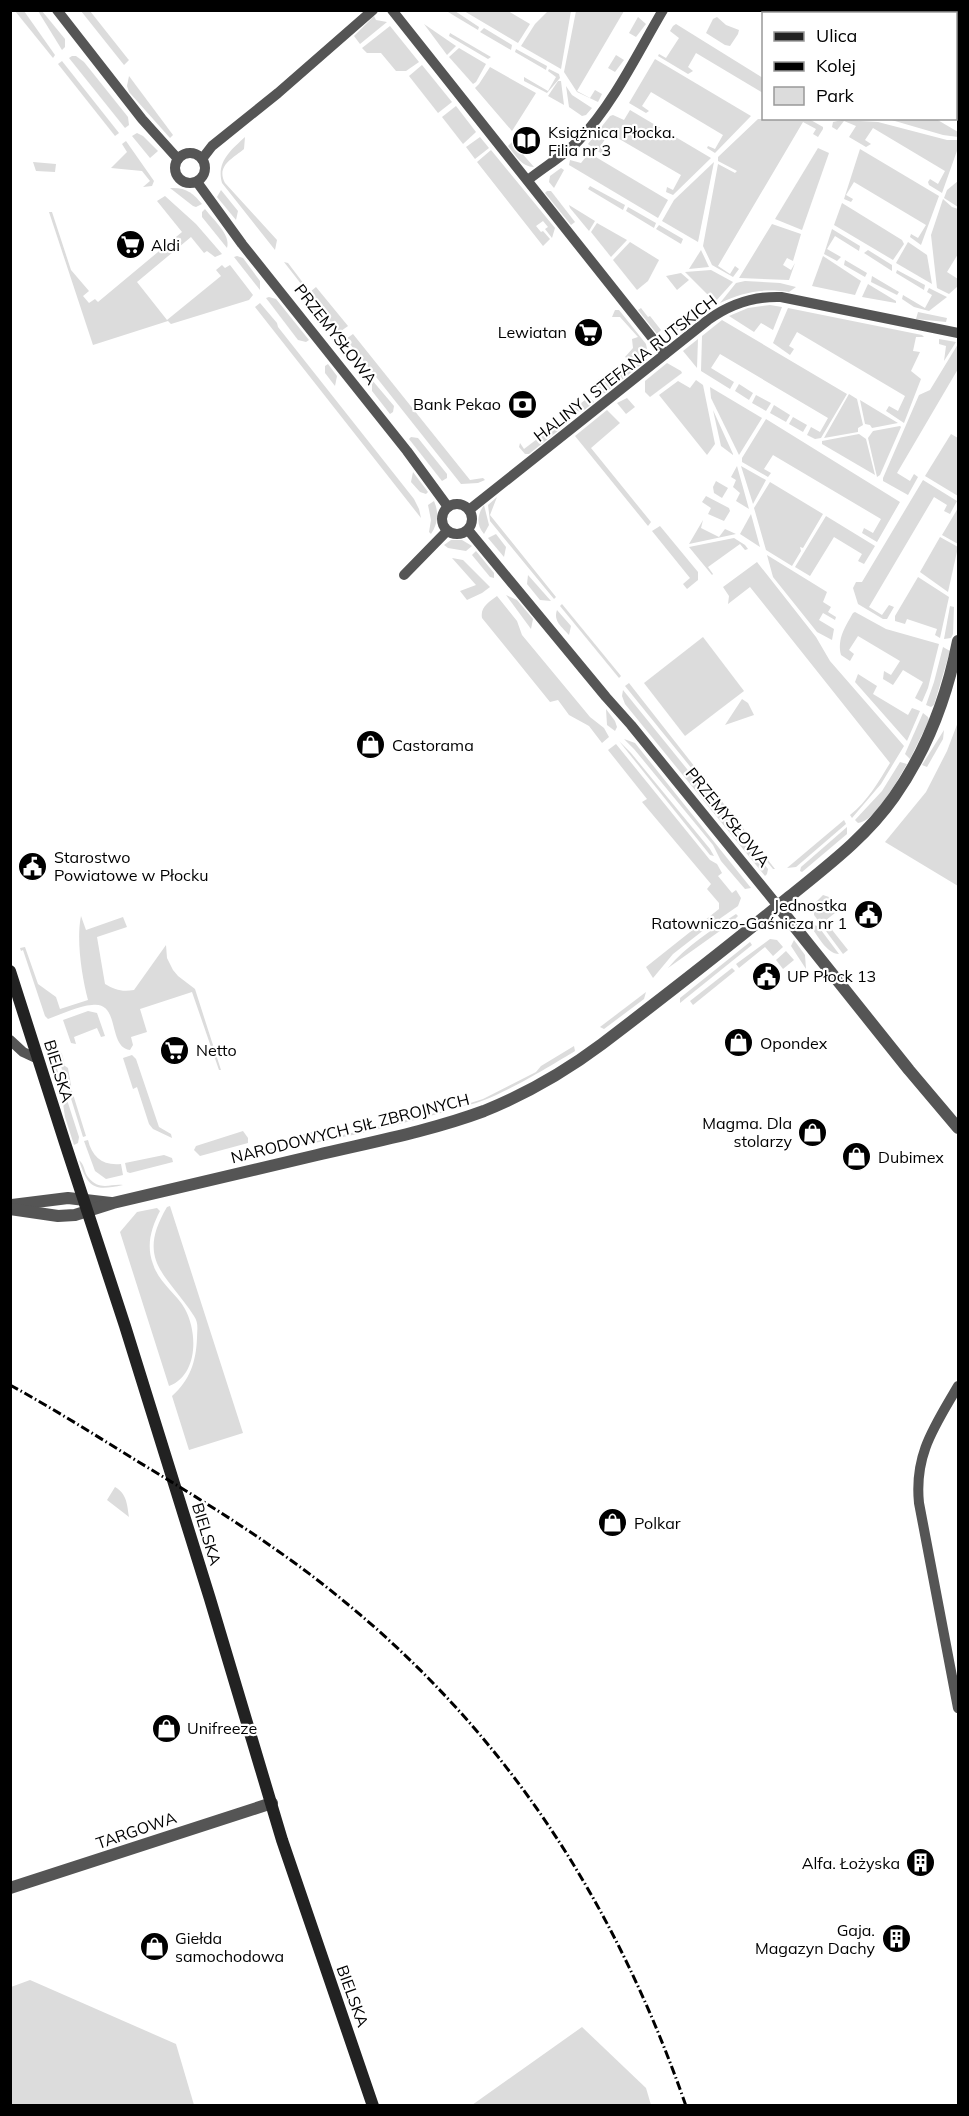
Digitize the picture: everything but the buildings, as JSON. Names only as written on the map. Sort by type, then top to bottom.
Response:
[{"type":"main road","name":"BIELSKA","points":[[10,971],[171,1472],[308,1916],[373,2106]]},
{"type":"street","points":[[50,10],[74,34]]},
{"type":"street","points":[[57,10],[142,118],[178,159]]},
{"type":"street","points":[[202,159],[212,146],[278,93],[372,10]]},
{"type":"street","points":[[392,10],[665,354]]},
{"type":"street","points":[[528,180],[577,142],[590,128],[612,96],[663,10]]},
{"type":"street","points":[[190,153],[202,159],[205,171],[197,182],[184,182],[179,178],[176,172],[178,159],[190,153]]},
{"type":"street","name":"PRZEMYSŁOWA","points":[[197,182],[242,244],[407,451],[448,507]]},
{"type":"street","name":"HALINY I STEFANA RUTSKICH","points":[[469,510],[665,354],[731,305],[767,297],[800,301],[958,333]]},
{"type":"street","points":[[459,504],[469,510],[472,520],[468,530],[458,534],[447,531],[443,516],[448,507],[459,504]]},
{"type":"street","name":"PRZEMYSŁOWA","points":[[468,530],[631,725],[958,1128]]},
{"type":"street","points":[[404,575],[447,531]]},
{"type":"street","name":"NARODOWYCH SIŁ ZBROJNYCH","points":[[10,1207],[58,1216],[75,1215],[113,1203],[410,1133],[462,1119],[511,1099],[585,1056],[778,906],[869,827],[894,798],[932,730],[946,691],[958,641]]},
{"type":"street","points":[[10,1039],[30,1032]]},
{"type":"street","points":[[10,1039],[22,1052],[38,1059]]},
{"type":"street","name":"NARODOWYCH SIŁ ZBROJNYCH","points":[[10,1207],[53,1199],[113,1203]]},
{"type":"street","points":[[958,1386],[926,1444],[920,1461],[918,1485],[919,1503],[958,1708]]},
{"type":"street","name":"TARGOWA","points":[[10,1888],[272,1803]]},
{"type":"green space","points":[[15,11],[24,11],[55,55],[53,58]]},
{"type":"green space","points":[[38,11],[42,11],[65,39],[65,47],[62,50]]},
{"type":"green space","points":[[81,11],[90,11],[129,60],[124,65]]},
{"type":"green space","points":[[455,11],[479,27],[478,30],[448,12]]},
{"type":"green space","points":[[464,11],[508,11],[530,24],[518,43]]},
{"type":"green space","points":[[548,11],[571,11],[561,69],[521,46],[535,24]]},
{"type":"green space","points":[[576,11],[624,11],[577,91],[590,98],[595,90],[602,94],[598,102],[577,92],[564,72]]},
{"type":"green space","points":[[958,11],[957,50],[957,12],[932,12]]},
{"type":"green space","points":[[374,16],[376,20],[387,22],[360,44],[354,36]]},
{"type":"green space","points":[[638,17],[646,24],[636,37],[629,33]]},
{"type":"green space","points":[[717,17],[726,25],[739,30],[730,46],[706,33],[713,19]]},
{"type":"green space","points":[[424,24],[456,46],[447,55]]},
{"type":"green space","points":[[676,24],[762,77],[762,92],[696,53],[688,67],[693,71],[688,74],[658,56],[659,54],[666,58],[679,38],[670,31]]},
{"type":"green space","points":[[390,26],[419,62],[406,71],[396,71],[381,53],[367,53],[362,48]]},
{"type":"green space","points":[[484,28],[512,45],[511,50],[480,32]]},
{"type":"green space","points":[[450,33],[491,57],[488,59],[449,36]]},
{"type":"green space","points":[[459,48],[486,64],[473,84],[449,57]]},
{"type":"green space","points":[[516,49],[547,66],[546,70],[515,52]]},
{"type":"green space","points":[[616,55],[624,60],[615,72],[608,68]]},
{"type":"green space","points":[[72,56],[84,62],[128,117],[129,125],[125,128],[69,58]]},
{"type":"green space","points":[[655,59],[751,116],[715,153],[707,148],[708,146],[715,149],[723,135],[651,92],[642,106],[649,111],[646,113],[629,103]]},
{"type":"green space","points":[[62,61],[119,133],[115,136],[58,64]]},
{"type":"green space","points":[[422,65],[452,102],[438,113],[409,76]]},
{"type":"green space","points":[[490,67],[536,93],[512,131],[475,88]]},
{"type":"green space","points":[[549,69],[559,74],[560,78],[547,93],[524,81],[524,77],[548,91],[556,77],[548,71]]},
{"type":"green space","points":[[129,76],[173,135],[170,138],[129,92],[127,86]]},
{"type":"green space","points":[[558,81],[561,81],[564,105],[548,96]]},
{"type":"green space","points":[[566,86],[572,95],[592,108],[586,115],[582,116],[569,107]]},
{"type":"green space","points":[[456,106],[476,132],[463,144],[442,117]]},
{"type":"green space","points":[[630,110],[711,158],[673,195],[666,192],[667,187],[673,190],[681,175],[609,133],[600,147],[607,151],[602,154],[588,144],[610,116],[624,120]]},
{"type":"green space","points":[[758,119],[811,120],[823,127],[818,137],[813,134],[816,129],[803,122],[718,266],[730,274],[735,266],[739,269],[733,277],[712,265],[703,246],[718,164],[735,173],[737,171],[718,161],[718,157]]},
{"type":"green space","points":[[842,120],[878,122],[947,140],[958,140],[958,148],[942,193],[928,182],[930,179],[938,184],[945,171],[873,128],[865,140],[871,144],[866,147],[849,137],[856,126],[844,121],[837,130],[832,127],[833,122]]},
{"type":"green space","points":[[891,120],[938,120],[958,132],[958,137]]},
{"type":"green space","points":[[137,133],[158,151],[150,158],[132,136]]},
{"type":"green space","points":[[245,137],[244,149],[224,167],[223,177],[225,183],[277,240],[275,250],[222,183],[221,169],[226,157]]},
{"type":"green space","points":[[480,137],[489,148],[475,159],[466,147]]},
{"type":"green space","points":[[126,141],[154,181],[152,186],[143,187],[150,181],[142,171],[111,168],[127,152],[122,144]]},
{"type":"green space","points":[[512,142],[534,167],[522,163],[516,157],[508,146]]},
{"type":"green space","points":[[818,148],[829,153],[802,230],[775,219]]},
{"type":"green space","points":[[860,149],[939,196],[921,245],[910,237],[911,234],[918,238],[926,225],[854,182],[846,195],[853,199],[851,202],[844,199]]},
{"type":"green space","points":[[491,150],[555,228],[552,238],[545,229],[548,227],[543,221],[536,226],[550,239],[543,246],[477,162]]},
{"type":"green space","points":[[589,153],[668,200],[658,218],[569,165],[570,160],[581,163]]},
{"type":"green space","points":[[33,162],[56,164],[55,172],[36,171]]},
{"type":"green space","points":[[714,162],[698,242],[662,221],[674,200]]},
{"type":"green space","points":[[561,168],[564,170],[554,188],[549,182],[550,176]]},
{"type":"green space","points":[[958,181],[958,207],[944,198],[947,190]]},
{"type":"green space","points":[[590,186],[625,205],[623,210],[588,189]]},
{"type":"green space","points":[[170,188],[189,192],[202,204],[193,206]]},
{"type":"green space","points":[[221,190],[238,211],[236,220],[217,197]]},
{"type":"green space","points":[[551,191],[575,222],[571,225],[545,193]]},
{"type":"green space","points":[[165,196],[196,224],[222,254],[215,257],[207,251],[204,253],[191,237],[137,282],[167,320],[221,276],[216,270],[222,265],[225,268],[230,265],[253,295],[249,300],[171,324],[168,321],[93,345],[49,212],[52,212],[71,270],[89,291],[83,296],[89,303],[95,299],[98,302],[182,232],[157,201]]},
{"type":"green space","points":[[943,199],[958,209],[958,254],[947,272],[958,279],[958,286],[949,294],[937,288],[931,235]]},
{"type":"green space","points":[[842,203],[902,240],[904,244],[893,260],[834,225]]},
{"type":"green space","points":[[569,205],[595,221],[589,231],[570,208]]},
{"type":"green space","points":[[628,207],[656,223],[654,228],[626,211]]},
{"type":"green space","points":[[205,209],[224,232],[228,243],[227,248],[202,217]]},
{"type":"green space","points":[[597,223],[627,240],[611,257],[591,232]]},
{"type":"green space","points":[[772,224],[801,234],[793,261],[787,258],[783,265],[791,270],[795,263],[789,280],[739,278]]},
{"type":"green space","points":[[659,225],[683,239],[681,244],[656,229]]},
{"type":"green space","points":[[832,229],[860,246],[859,251],[835,236],[827,249],[841,257],[837,261],[824,254]]},
{"type":"green space","points":[[630,242],[659,260],[648,281],[637,290],[613,260]]},
{"type":"green space","points":[[908,242],[927,255],[932,284],[896,263]]},
{"type":"green space","points":[[701,250],[709,267],[689,269]]},
{"type":"green space","points":[[868,250],[892,265],[892,271],[864,253]]},
{"type":"green space","points":[[823,256],[861,281],[855,295],[812,286]]},
{"type":"green space","points":[[234,257],[243,258],[260,281],[260,290]]},
{"type":"green space","points":[[845,260],[867,273],[865,277],[844,265]]},
{"type":"green space","points":[[284,262],[288,263],[310,292],[316,287],[348,326],[341,331],[337,330]]},
{"type":"green space","points":[[711,270],[733,282],[715,302],[685,272]]},
{"type":"green space","points":[[897,270],[925,285],[924,290],[896,273]]},
{"type":"green space","points":[[681,273],[689,280],[677,290],[666,276]]},
{"type":"green space","points":[[872,276],[899,292],[897,295],[871,282]]},
{"type":"green space","points":[[745,281],[780,283],[796,287],[789,292],[770,290],[753,292],[720,303],[736,283]]},
{"type":"green space","points":[[868,284],[896,301],[896,303],[862,297]]},
{"type":"green space","points":[[929,288],[947,297],[929,311],[914,307],[902,299],[903,295],[925,308],[932,295],[927,292]]},
{"type":"green space","points":[[266,298],[276,299],[309,340],[306,342],[298,340]]},
{"type":"green space","points":[[310,302],[333,330],[320,325],[308,311]]},
{"type":"green space","points":[[260,303],[414,499],[421,518],[255,307]]},
{"type":"green space","points":[[770,305],[782,307],[773,330],[761,323],[754,332],[729,316],[748,308]]},
{"type":"green space","points":[[641,308],[661,330],[657,334],[638,310]]},
{"type":"green space","points":[[788,308],[922,335],[924,337],[916,337],[913,351],[920,352],[911,371],[921,379],[904,423],[886,411],[889,406],[898,411],[905,396],[797,332],[789,346],[794,349],[790,355],[773,343]]},
{"type":"green space","points":[[615,310],[619,310],[646,344],[648,354],[645,358],[647,360],[605,393],[600,394],[593,386],[599,379],[607,383],[632,361],[625,357],[633,348],[632,339],[638,337],[620,317],[612,317]]},
{"type":"green space","points":[[918,312],[947,318],[946,322],[916,319]]},
{"type":"green space","points":[[688,313],[693,320],[677,331],[673,326]]},
{"type":"green space","points":[[722,320],[847,394],[821,438],[815,439],[807,435],[811,427],[820,432],[828,418],[720,354],[711,368],[734,382],[730,389],[701,371],[702,336]]},
{"type":"green space","points":[[353,334],[470,480],[483,478],[485,480],[478,483],[461,484],[346,339]]},
{"type":"green space","points":[[698,339],[697,368],[683,351]]},
{"type":"green space","points":[[939,339],[956,342],[944,361],[946,346],[939,344]]},
{"type":"green space","points":[[958,344],[958,369],[897,473],[910,481],[914,474],[918,477],[908,495],[883,481],[883,478],[919,395],[930,390]]},
{"type":"green space","points":[[667,363],[682,373],[650,397],[645,392],[645,381]]},
{"type":"green space","points":[[328,364],[337,376],[335,386],[325,373],[325,366]]},
{"type":"green space","points":[[372,380],[394,406],[390,414],[372,391]]},
{"type":"green space","points":[[696,380],[703,385],[715,444],[707,455],[659,395],[678,381],[690,388]]},
{"type":"green space","points":[[739,384],[753,393],[749,400],[735,391]]},
{"type":"green space","points":[[710,387],[762,418],[739,455],[711,398]]},
{"type":"green space","points":[[849,394],[857,399],[863,425],[858,428],[858,432],[824,438]]},
{"type":"green space","points":[[756,395],[771,403],[766,411],[752,403]]},
{"type":"green space","points":[[589,397],[594,402],[582,412],[572,410]]},
{"type":"green space","points":[[627,398],[635,407],[626,414],[617,403]]},
{"type":"green space","points":[[860,400],[898,423],[872,428],[865,424]]},
{"type":"green space","points":[[774,405],[790,415],[786,422],[770,413]]},
{"type":"green space","points":[[607,410],[620,423],[591,448],[651,522],[648,526],[575,436]]},
{"type":"green space","points":[[713,410],[733,454],[733,455],[721,446]]},
{"type":"green space","points":[[793,417],[807,425],[803,432],[789,424]]},
{"type":"green space","points":[[766,419],[900,502],[877,542],[862,533],[864,528],[873,533],[881,519],[773,455],[764,469],[771,473],[768,477],[742,462],[742,458]]},
{"type":"green space","points":[[565,423],[564,426],[529,454],[525,454],[519,447],[520,443],[524,449],[545,433],[545,425]]},
{"type":"green space","points":[[900,426],[880,475],[877,477],[868,438],[873,431]]},
{"type":"green space","points":[[859,434],[866,439],[875,475],[822,444],[822,441]]},
{"type":"green space","points":[[951,434],[958,438],[958,496],[925,476]]},
{"type":"green space","points":[[418,438],[447,474],[447,478],[442,481],[409,439]]},
{"type":"green space","points":[[737,466],[749,509],[736,501],[740,493],[733,487],[736,480],[731,477]]},
{"type":"green space","points":[[741,466],[766,480],[753,504]]},
{"type":"green space","points":[[413,472],[428,492],[426,494],[420,492],[411,482]]},
{"type":"green space","points":[[923,480],[957,501],[950,514],[944,511],[947,505],[934,497],[869,607],[882,615],[889,605],[894,607],[887,619],[883,619],[858,604],[853,588],[856,582],[862,582]]},
{"type":"green space","points":[[716,481],[728,488],[722,498],[714,493],[713,487]]},
{"type":"green space","points":[[770,482],[823,514],[803,548],[800,547],[801,551],[792,566],[766,550],[754,508]]},
{"type":"green space","points":[[706,496],[729,508],[730,511],[724,521],[708,514],[711,508],[702,502]]},
{"type":"green space","points":[[497,497],[490,515],[556,597],[554,599],[490,521],[488,505]]},
{"type":"green space","points":[[434,501],[437,518],[431,534],[428,505]]},
{"type":"green space","points":[[484,505],[489,525],[484,534],[478,520]]},
{"type":"green space","points":[[958,508],[958,544],[942,535]]},
{"type":"green space","points":[[751,514],[760,547],[740,534]]},
{"type":"green space","points":[[826,516],[875,546],[864,564],[858,561],[862,554],[834,537],[810,576],[795,567]]},
{"type":"green space","points":[[703,520],[701,528],[719,537],[725,529],[736,534],[689,544]]},
{"type":"green space","points":[[660,526],[698,572],[698,580],[687,589],[683,584],[690,578],[652,531]]},
{"type":"green space","points":[[496,534],[506,547],[504,557],[488,538]]},
{"type":"green space","points":[[940,537],[958,547],[948,592],[920,572]]},
{"type":"green space","points":[[734,538],[748,549],[745,550],[740,544],[708,567],[712,575],[689,547]]},
{"type":"green space","points":[[451,540],[462,540],[472,546],[466,551],[448,548],[444,545]]},
{"type":"green space","points":[[476,551],[494,573],[494,578],[490,577],[472,555]]},
{"type":"green space","points":[[767,555],[827,592],[823,602],[831,607],[828,612],[836,617],[835,620],[823,613],[819,620],[834,629],[832,640],[817,632],[773,577]]},
{"type":"green space","points":[[452,558],[463,560],[490,587],[467,600],[460,591],[476,585]]},
{"type":"green space","points":[[757,562],[816,637],[830,661],[904,746],[881,784],[852,818],[850,815],[867,798],[890,763],[750,587],[728,604],[729,596],[723,587]]},
{"type":"green space","points":[[528,575],[551,601],[540,600],[527,584]]},
{"type":"green space","points":[[918,577],[949,597],[940,638],[935,635],[937,629],[907,619],[905,624],[895,621],[895,616]]},
{"type":"green space","points":[[506,595],[517,600],[533,619],[531,629]]},
{"type":"green space","points":[[497,596],[517,621],[522,635],[590,717],[604,728],[609,737],[602,743],[589,726],[569,715],[558,700],[550,702],[482,618],[484,608]]},
{"type":"green space","points":[[562,604],[621,676],[619,678],[560,606]]},
{"type":"green space","points":[[950,606],[954,607],[953,634],[951,638],[944,639]]},
{"type":"green space","points":[[557,610],[571,626],[569,635],[557,621]]},
{"type":"green space","points":[[855,612],[886,629],[939,644],[928,688],[922,702],[915,698],[923,682],[903,670],[893,685],[883,679],[884,671],[891,675],[900,661],[858,636],[849,650],[854,654],[850,661],[841,655],[842,633]]},
{"type":"green space","points":[[703,637],[744,691],[685,736],[644,683]]},
{"type":"green space","points":[[943,647],[950,651],[934,705],[931,707],[926,705]]},
{"type":"green space","points":[[858,674],[877,686],[873,694],[908,715],[912,708],[920,711],[907,741],[855,682]]},
{"type":"green space","points":[[629,683],[775,869],[625,686]]},
{"type":"green space","points":[[623,690],[768,869],[765,876],[625,704],[622,696]]},
{"type":"green space","points":[[742,699],[748,703],[754,715],[725,725]]},
{"type":"green space","points":[[606,709],[615,721],[617,727],[615,731],[607,725]]},
{"type":"green space","points":[[923,713],[929,720],[910,759],[905,754]]},
{"type":"green space","points":[[958,722],[958,886],[885,842],[926,792],[947,751]]},
{"type":"green space","points":[[944,730],[943,739],[927,767],[922,765]]},
{"type":"green space","points":[[624,739],[635,743],[751,888],[745,889],[721,861],[713,845]]},
{"type":"green space","points":[[619,741],[631,753],[714,856],[710,855]]},
{"type":"green space","points":[[616,744],[710,860],[717,864],[722,873],[718,876],[732,893],[736,890],[741,898],[738,906],[673,954],[653,978],[646,967],[719,909],[719,903],[707,889],[711,884],[642,802],[647,799],[608,750]]},
{"type":"green space","points":[[900,762],[907,764],[879,808],[865,821],[858,823],[855,820],[882,791]]},
{"type":"green space","points":[[844,820],[846,824],[796,867],[787,868]]},
{"type":"green space","points":[[847,827],[847,834],[802,872],[800,871],[801,867]]},
{"type":"green space","points":[[823,895],[832,898],[832,904],[838,906],[843,902],[846,904],[825,921],[848,950],[843,954],[814,915],[814,904]]},
{"type":"green space","points":[[736,914],[738,916],[731,923],[668,968],[691,945]]},
{"type":"green space","points":[[81,916],[86,930],[123,917],[127,927],[97,937],[105,984],[115,989],[134,990],[166,945],[167,958],[173,970],[195,989],[221,1070],[219,1070],[192,992],[140,1009],[147,1032],[131,1037],[133,1045],[130,1050],[118,1041],[111,1017],[101,1006],[81,1007],[48,1019],[45,1016],[23,950],[21,951],[20,948],[25,947],[38,984],[56,997],[60,1009],[88,1000],[80,958]]},
{"type":"green space","points":[[818,926],[839,954],[823,944],[811,927]]},
{"type":"green space","points":[[770,939],[777,940],[783,947],[773,956],[765,947],[739,968],[736,964]]},
{"type":"green space","points":[[794,940],[805,955],[806,969],[791,946]]},
{"type":"green space","points":[[750,942],[752,945],[680,1003],[680,998]]},
{"type":"green space","points":[[786,951],[794,960],[783,969],[776,960]]},
{"type":"green space","points":[[732,968],[735,971],[693,1005],[690,1001]]},
{"type":"green space","points":[[646,992],[644,999],[604,1029],[600,1027]]},
{"type":"green space","points":[[88,1011],[97,1013],[105,1036],[101,1037],[97,1028],[74,1037],[76,1044],[71,1043],[63,1020]]},
{"type":"green space","points":[[49,1044],[79,1137],[78,1143],[74,1145],[65,1117],[61,1090],[46,1045]]},
{"type":"green space","points":[[54,1044],[62,1054],[65,1066],[68,1068],[72,1091],[86,1136],[83,1137]]},
{"type":"green space","points":[[574,1046],[575,1051],[519,1084],[486,1099],[461,1106],[483,1099],[536,1072],[541,1066]]},
{"type":"green space","points":[[132,1055],[136,1059],[159,1127],[171,1134],[172,1138],[153,1129],[149,1124],[137,1087],[133,1089],[123,1058]]},
{"type":"green space","points":[[444,1111],[333,1139],[269,1152],[263,1150],[317,1141]]},
{"type":"green space","points":[[243,1131],[248,1138],[248,1143],[200,1156],[194,1150],[196,1146]]},
{"type":"green space","points":[[312,1132],[329,1134],[260,1146]]},
{"type":"green space","points":[[88,1140],[92,1151],[99,1159],[104,1162],[121,1164],[123,1175],[106,1179],[95,1171],[84,1141]]},
{"type":"green space","points":[[164,1155],[172,1158],[173,1162],[127,1172],[125,1163]]},
{"type":"green space","points":[[79,1160],[92,1182],[101,1186],[123,1185],[106,1188],[94,1186],[86,1177]]},
{"type":"green space","points":[[170,1206],[243,1433],[189,1450],[172,1396],[183,1384],[191,1370],[196,1347],[197,1324],[184,1301],[158,1266],[154,1254],[158,1225],[167,1207]]},
{"type":"green space","points":[[157,1208],[160,1211],[150,1237],[151,1257],[159,1277],[185,1309],[193,1341],[193,1352],[186,1373],[179,1381],[169,1386],[120,1232],[137,1212]]},
{"type":"green space","points":[[115,1487],[124,1496],[129,1517],[107,1500]]},
{"type":"green space","points":[[30,1980],[176,2044],[194,2105],[11,2105],[11,1987]]},
{"type":"green space","points":[[582,2027],[646,2088],[651,2105],[472,2105]]},
{"type":"railway","points":[[10,1385],[184,1490],[276,1549],[320,1582],[384,1636],[442,1693],[495,1753],[542,1817],[585,1884],[623,1954],[656,2028],[686,2106]]},
{"type":"place","name":"Książnica Płocka. Filia nr 3","points":[[527,141]]},
{"type":"place","name":"Aldi","points":[[130,245]]},
{"type":"place","name":"Lewiatan","points":[[588,332]]},
{"type":"place","name":"Bank Pekao","points":[[522,404]]},
{"type":"place","name":"Castorama","points":[[371,745]]},
{"type":"place","name":"Starostwo Powiatowe w Płocku","points":[[33,866]]},
{"type":"place","name":"Jednostka Ratowniczo-Gaśnicza nr 1","points":[[868,914]]},
{"type":"place","name":"UP Płock 13","points":[[766,976]]},
{"type":"place","name":"Opondex","points":[[739,1043]]},
{"type":"place","name":"Netto","points":[[175,1050]]},
{"type":"place","name":"Magma. Dla stolarzy","points":[[813,1132]]},
{"type":"place","name":"Dubimex","points":[[857,1157]]},
{"type":"place","name":"Polkar","points":[[613,1523]]},
{"type":"place","name":"Unifreeze","points":[[166,1728]]},
{"type":"place","name":"Alfa. Łożyska","points":[[921,1863]]},
{"type":"place","name":"Gaja. Magazyn Dachy","points":[[896,1939]]},
{"type":"place","name":"Giełda samochodowa","points":[[154,1947]]}]
